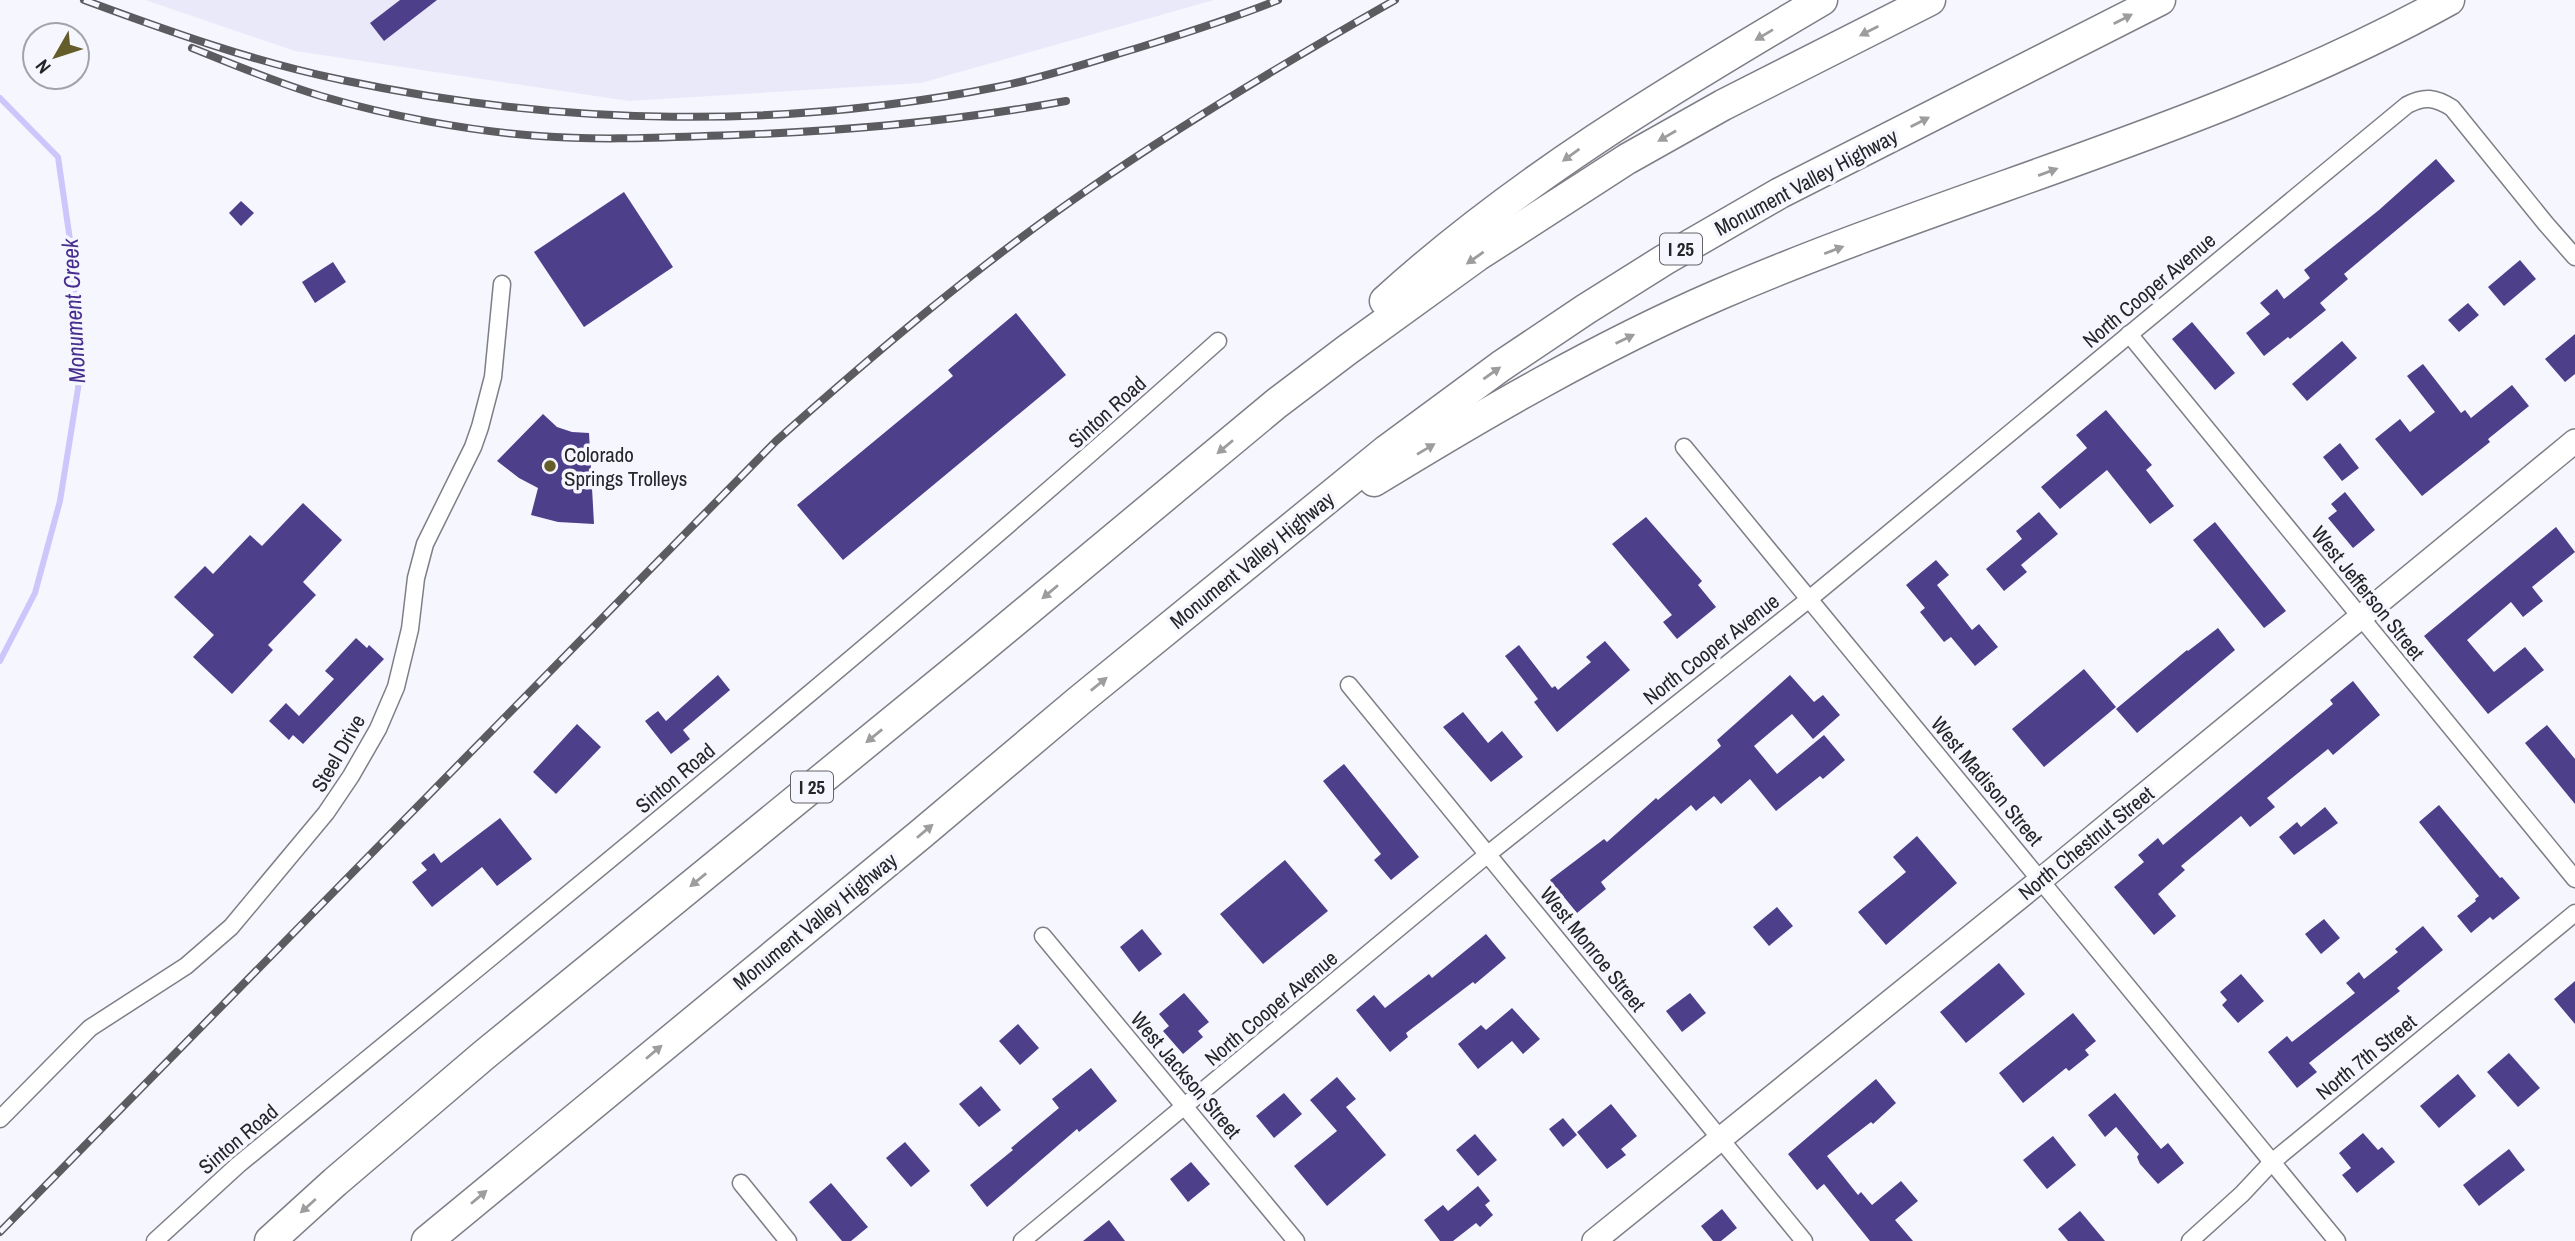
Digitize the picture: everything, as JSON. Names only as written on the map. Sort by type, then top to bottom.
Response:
[{"type":"highway","points":[[1277,403],[1411,278],[1462,235],[1533,182],[1673,88],[1822,0]]},
{"type":"highway","name":"I 25","points":[[270,1241],[484,1055],[966,662],[1277,403],[1477,256],[1627,159],[1723,105],[1930,0]]},
{"type":"highway","name":"Monument Valley Highway","points":[[427,1241],[1245,566],[1444,407],[1522,352],[1664,260],[1780,193],[2160,0]]},
{"type":"highway","points":[[1245,566],[1424,450],[1625,338],[1719,295],[1780,271],[2241,99],[2366,44],[2449,0]]},
{"type":"main road","name":"North Chestnut Street","points":[[1594,1241],[2042,879],[2575,440]]},
{"type":"street","name":"North Cooper Avenue","points":[[1022,1241],[1488,853],[1808,600],[2407,105],[2429,98],[2452,108],[2575,257]]},
{"type":"street","name":"Steel Drive","points":[[0,1118],[90,1028],[187,966],[231,927],[309,835],[351,776],[378,729],[396,687],[410,629],[416,578],[425,544],[473,447],[483,417],[493,377],[502,284]]},
{"type":"street","name":"West Jefferson Street","points":[[2129,334],[2575,879]]},
{"type":"street","name":"Sinton Road","points":[[155,1241],[239,1165],[862,651],[1058,484],[1218,341]]},
{"type":"street","name":"West Madison Street","points":[[1684,447],[2337,1241]]},
{"type":"street","name":"West Monroe Street","points":[[1349,685],[1804,1241]]},
{"type":"street","name":"North 7th Street","points":[[2190,1241],[2242,1194],[2272,1162],[2575,913]]},
{"type":"street","name":"West Jackson Street","points":[[1043,936],[1296,1241]]},
{"type":"street","points":[[741,1184],[788,1241]]},
{"type":"shaded area","points":[[145,0],[1214,0],[921,83],[629,101],[295,51]]},
{"type":"building","points":[[400,0],[437,0],[384,41],[370,23]]},
{"type":"building","points":[[2436,159],[2455,181],[2344,274],[2348,279],[2320,303],[2326,310],[2264,356],[2246,333],[2270,314],[2260,303],[2277,289],[2284,299],[2310,278],[2304,270],[2379,210]]},
{"type":"building","points":[[624,192],[673,267],[584,327],[534,252]]},
{"type":"building","points":[[241,201],[254,213],[241,226],[229,213]]},
{"type":"building","points":[[2520,260],[2536,279],[2504,306],[2488,287]]},
{"type":"building","points":[[333,262],[346,282],[315,303],[302,282]]},
{"type":"building","points":[[2468,303],[2479,315],[2459,332],[2448,320]]},
{"type":"building","points":[[1016,313],[1066,375],[843,560],[797,505],[953,376],[948,370]]},
{"type":"building","points":[[2192,322],[2235,373],[2215,390],[2172,339]]},
{"type":"building","points":[[2575,334],[2575,374],[2565,382],[2545,359]]},
{"type":"building","points":[[2342,341],[2357,358],[2307,401],[2292,384]]},
{"type":"building","points":[[2423,364],[2461,413],[2465,410],[2471,418],[2512,385],[2529,406],[2488,439],[2490,442],[2422,496],[2375,439],[2400,419],[2410,432],[2435,412],[2407,376]]},
{"type":"building","points":[[2106,410],[2152,465],[2146,470],[2174,506],[2150,524],[2107,470],[2060,509],[2041,487],[2087,448],[2076,435]]},
{"type":"building","points":[[543,414],[557,427],[572,432],[589,433],[594,524],[558,522],[531,515],[538,488],[497,461]]},
{"type":"building","points":[[2340,443],[2359,468],[2342,481],[2323,457]]},
{"type":"building","points":[[2345,492],[2375,530],[2353,548],[2328,518],[2337,511],[2331,504]]},
{"type":"building","points":[[303,503],[342,540],[303,582],[316,595],[268,645],[273,650],[232,694],[193,657],[214,635],[174,597],[205,566],[213,574],[250,535],[262,546]]},
{"type":"building","points":[[2039,512],[2058,534],[2021,565],[2027,572],[2004,591],[1986,569],[2022,539],[2016,531]]},
{"type":"building","points":[[1646,517],[1702,581],[1698,585],[1716,607],[1677,639],[1663,622],[1672,615],[1612,544]]},
{"type":"building","points":[[2215,522],[2286,611],[2264,628],[2193,540]]},
{"type":"building","points":[[2556,527],[2575,552],[2532,587],[2543,601],[2523,617],[2511,602],[2467,640],[2494,672],[2525,647],[2544,670],[2488,714],[2424,636]]},
{"type":"building","points":[[1936,560],[1949,575],[1937,585],[1972,630],[1979,624],[1998,647],[1975,666],[1951,637],[1944,642],[1920,612],[1925,608],[1906,585]]},
{"type":"building","points":[[2218,628],[2235,650],[2137,733],[2116,709]]},
{"type":"building","points":[[356,638],[367,648],[369,645],[384,659],[303,744],[293,735],[289,740],[269,721],[286,703],[299,716],[334,679],[325,671]]},
{"type":"building","points":[[1605,641],[1630,670],[1557,732],[1534,702],[1538,699],[1505,656],[1519,645],[1552,688],[1555,686],[1558,690],[1591,662],[1586,657]]},
{"type":"building","points":[[2084,669],[2116,707],[2044,767],[2012,729]]},
{"type":"building","points":[[718,675],[730,690],[683,730],[690,739],[671,754],[645,721],[658,711],[666,721]]},
{"type":"building","points":[[1790,675],[1814,702],[1823,695],[1840,715],[1813,739],[1792,714],[1754,746],[1777,774],[1824,735],[1845,760],[1823,779],[1820,776],[1776,811],[1750,779],[1721,804],[1714,796],[1696,811],[1691,805],[1601,882],[1606,889],[1577,913],[1550,880],[1604,839],[1607,842],[1656,798],[1658,800],[1721,746],[1717,740]]},
{"type":"building","points":[[2353,681],[2380,715],[2333,755],[2328,749],[2267,798],[2275,807],[2250,827],[2241,816],[2181,866],[2185,870],[2158,894],[2176,916],[2154,935],[2114,887],[2144,862],[2138,855],[2158,838],[2163,845],[2333,704],[2330,700]]},
{"type":"building","points":[[1463,712],[1488,743],[1502,731],[1523,757],[1491,782],[1443,727]]},
{"type":"building","points":[[577,724],[601,747],[556,794],[533,772]]},
{"type":"building","points":[[2547,725],[2575,759],[2575,804],[2525,743]]},
{"type":"building","points":[[1344,764],[1419,857],[1391,880],[1374,860],[1381,854],[1323,781]]},
{"type":"building","points":[[2439,805],[2520,898],[2493,920],[2490,917],[2471,933],[2457,916],[2479,896],[2419,822]]},
{"type":"building","points":[[2325,807],[2338,823],[2294,855],[2279,837],[2297,822],[2301,827]]},
{"type":"building","points":[[500,818],[532,859],[497,886],[482,867],[432,907],[412,882],[427,870],[421,863],[434,853],[441,863]]},
{"type":"building","points":[[1917,836],[1957,883],[1886,945],[1858,912],[1906,872],[1893,857]]},
{"type":"building","points":[[1285,860],[1328,911],[1263,964],[1220,914]]},
{"type":"building","points":[[1777,907],[1793,926],[1769,946],[1753,927]]},
{"type":"building","points":[[2324,919],[2340,938],[2321,954],[2305,934]]},
{"type":"building","points":[[2423,926],[2443,950],[2397,988],[2400,991],[2309,1063],[2317,1072],[2297,1088],[2268,1052],[2287,1036],[2292,1042],[2355,993],[2346,983],[2359,972],[2364,979],[2398,952],[2395,949]]},
{"type":"building","points":[[1142,929],[1162,954],[1139,972],[1120,947]]},
{"type":"building","points":[[1486,934],[1506,958],[1475,984],[1473,982],[1406,1033],[1408,1037],[1390,1052],[1356,1010],[1374,995],[1385,1008],[1429,974],[1432,978]]},
{"type":"building","points":[[1999,963],[2025,994],[1966,1043],[1940,1012]]},
{"type":"building","points":[[2241,974],[2264,1001],[2238,1023],[2222,1005],[2227,1000],[2220,992]]},
{"type":"building","points":[[2575,981],[2575,1024],[2554,999]]},
{"type":"building","points":[[1184,993],[1209,1022],[1198,1031],[1203,1037],[1183,1054],[1163,1031],[1169,1026],[1159,1014]]},
{"type":"building","points":[[1690,993],[1706,1013],[1682,1032],[1666,1011]]},
{"type":"building","points":[[1512,1008],[1540,1039],[1523,1054],[1512,1041],[1478,1069],[1458,1044],[1481,1025],[1486,1030]]},
{"type":"building","points":[[2073,1013],[2096,1041],[2085,1050],[2089,1055],[2069,1071],[2066,1068],[2023,1103],[1999,1073]]},
{"type":"building","points":[[1018,1024],[1039,1048],[1020,1065],[999,1041]]},
{"type":"building","points":[[2509,1053],[2540,1088],[2518,1107],[2487,1072]]},
{"type":"building","points":[[1091,1068],[1117,1101],[1079,1132],[1077,1129],[987,1207],[970,1185],[1059,1108],[1052,1099]]},
{"type":"building","points":[[2458,1074],[2476,1096],[2439,1128],[2420,1106]]},
{"type":"building","points":[[1337,1077],[1356,1099],[1346,1107],[1386,1155],[1327,1206],[1294,1166],[1337,1131],[1310,1100]]},
{"type":"building","points":[[1876,1079],[1896,1103],[1873,1124],[1871,1122],[1827,1156],[1858,1195],[1861,1192],[1872,1205],[1901,1181],[1918,1201],[1895,1220],[1913,1241],[1870,1241],[1824,1184],[1817,1190],[1788,1154]]},
{"type":"building","points":[[981,1086],[1001,1110],[979,1127],[959,1104]]},
{"type":"building","points":[[1284,1093],[1302,1114],[1274,1138],[1256,1116]]},
{"type":"building","points":[[2115,1093],[2161,1149],[2168,1143],[2184,1163],[2158,1184],[2140,1164],[2137,1157],[2139,1154],[2116,1127],[2105,1137],[2088,1115]]},
{"type":"building","points":[[1611,1104],[1637,1136],[1621,1149],[1626,1155],[1607,1169],[1577,1132]]},
{"type":"building","points":[[1563,1118],[1577,1135],[1563,1147],[1549,1129]]},
{"type":"building","points":[[2363,1133],[2378,1150],[2382,1147],[2395,1162],[2357,1193],[2342,1175],[2351,1168],[2339,1153]]},
{"type":"building","points":[[1475,1134],[1497,1160],[1478,1176],[1456,1150]]},
{"type":"building","points":[[2053,1136],[2076,1165],[2047,1189],[2023,1160]]},
{"type":"building","points":[[905,1142],[930,1171],[911,1187],[886,1158]]},
{"type":"building","points":[[2509,1149],[2525,1170],[2479,1206],[2463,1185]]},
{"type":"building","points":[[1191,1162],[1210,1184],[1188,1202],[1170,1179]]},
{"type":"building","points":[[831,1183],[868,1227],[851,1241],[842,1241],[809,1202]]},
{"type":"building","points":[[1478,1186],[1490,1201],[1485,1205],[1493,1215],[1480,1227],[1476,1223],[1453,1241],[1440,1241],[1424,1220],[1443,1205],[1448,1211]]},
{"type":"building","points":[[1722,1209],[1737,1228],[1721,1241],[1713,1241],[1701,1226]]},
{"type":"building","points":[[2080,1211],[2105,1241],[2068,1241],[2058,1229]]},
{"type":"building","points":[[1109,1220],[1125,1241],[1083,1241]]},
{"type":"waterway","name":"Monument Creek","points":[[0,98],[58,157],[72,254],[80,376],[60,501],[35,593],[0,661]]},
{"type":"railway","points":[[84,0],[244,55],[342,80],[506,107],[672,117],[755,116],[838,110],[1002,86],[1056,73],[1144,46],[1278,0]]},
{"type":"railway","points":[[0,1232],[776,441],[814,407],[891,341],[1051,215],[1242,90],[1395,0]]},
{"type":"railway","points":[[192,48],[288,85],[347,103],[457,126],[539,136],[637,138],[819,131],[902,124],[1066,101]]},
{"type":"place","name":"Colorado Springs Trolleys","points":[[550,466]]}]
